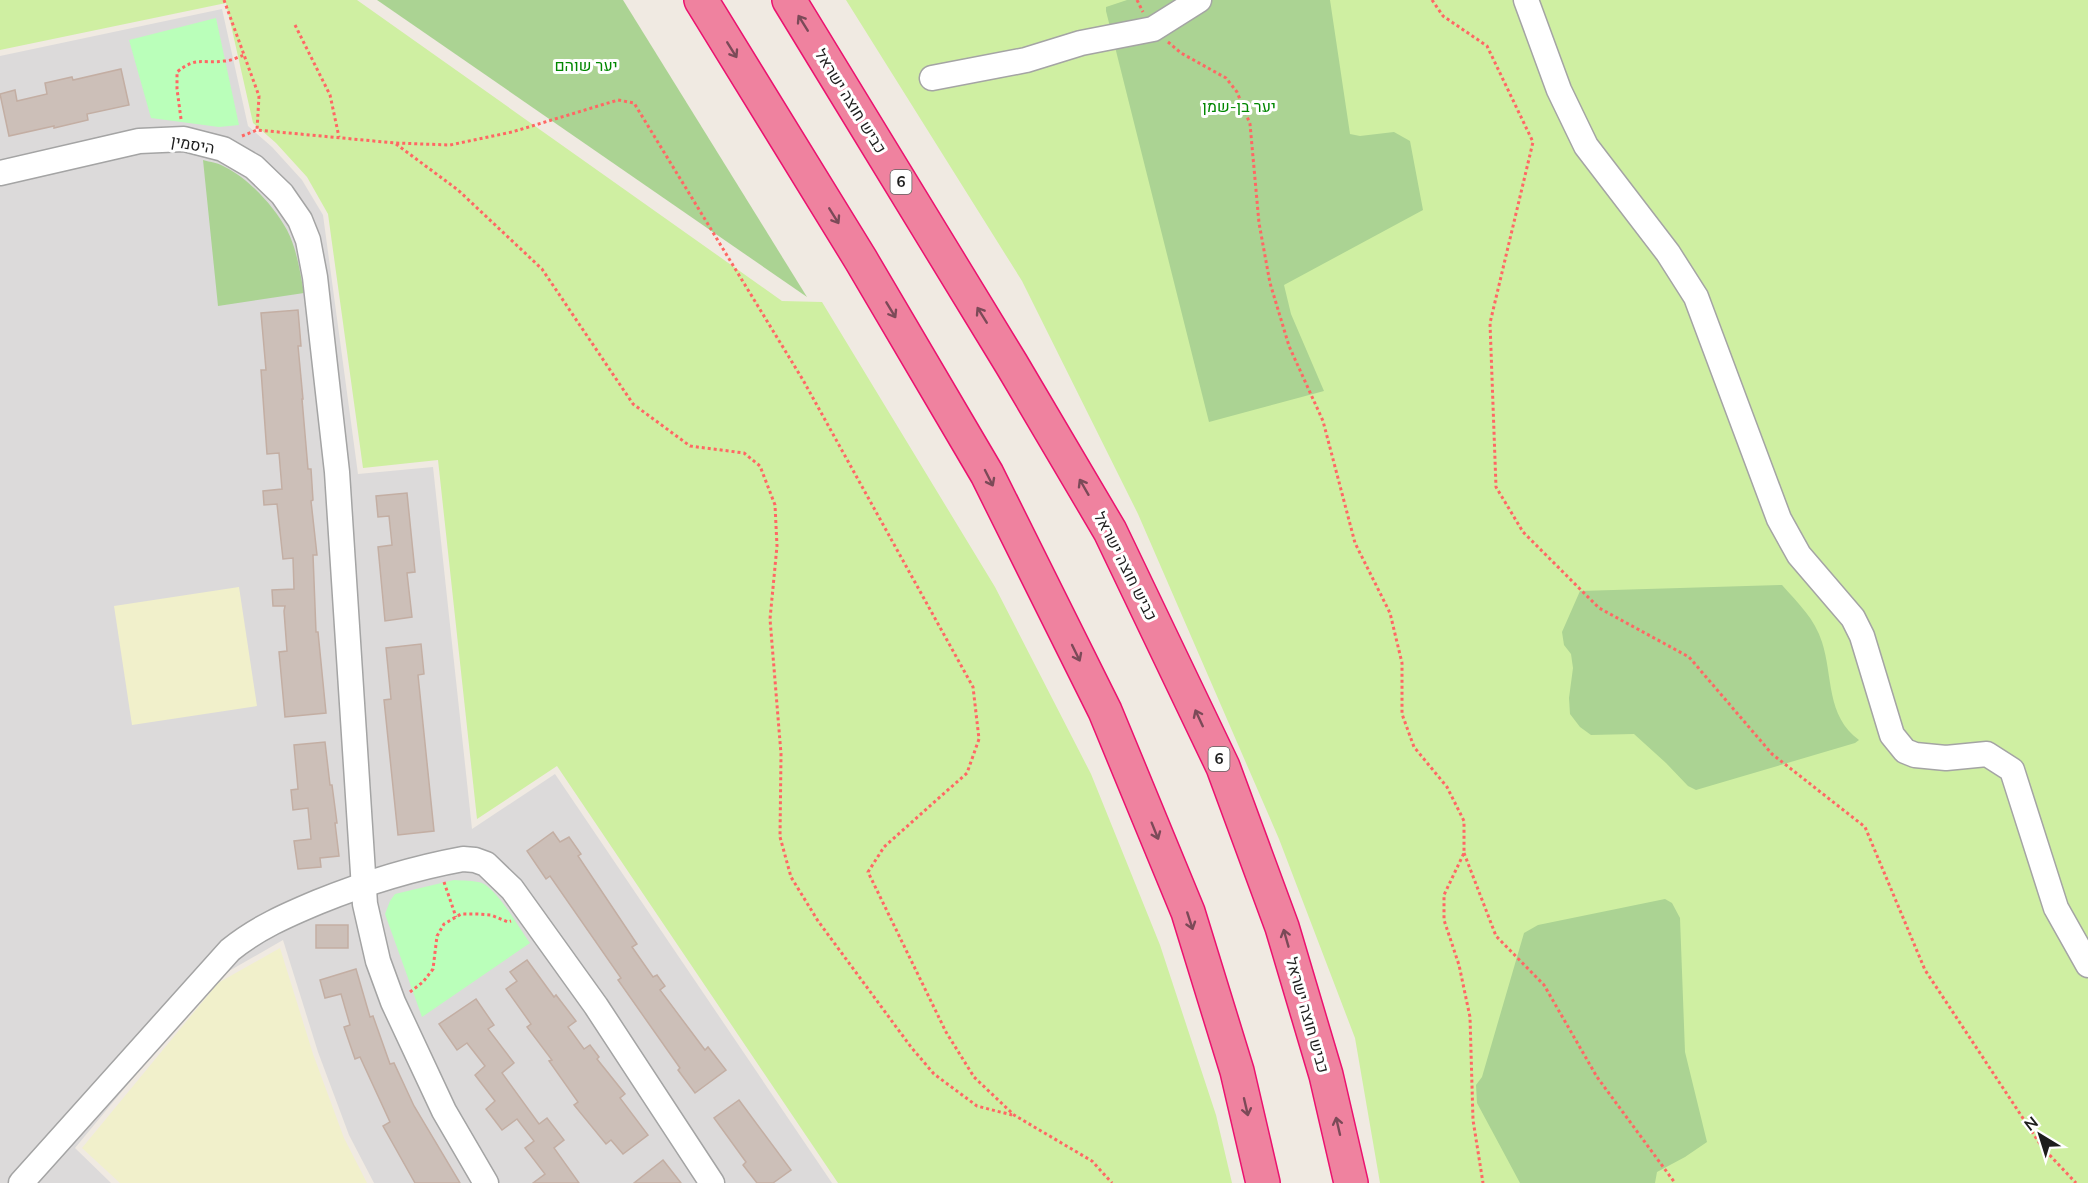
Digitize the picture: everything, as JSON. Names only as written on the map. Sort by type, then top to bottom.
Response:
[{"type":"highway","points":[[701,0],[861,260],[987,474],[1105,711],[1188,912],[1238,1071],[1263,1183]]},
{"type":"highway","name":"כביש חוצה ישראל","points":[[789,0],[1006,354],[1110,531],[1192,702],[1222,767],[1282,927],[1326,1075],[1351,1183]]},
{"type":"street","points":[[932,78],[1026,60],[1081,43],[1153,29],[1199,0]]},
{"type":"street","points":[[1526,0],[1559,90],[1586,146],[1668,253],[1696,297],[1779,519],[1799,555],[1852,618],[1862,636],[1892,735],[1905,751],[1915,755],[1946,758],[1987,754],[2012,770],[2056,909],[2088,965]]},
{"type":"street","name":"היסמין","points":[[0,173],[139,141],[184,139],[231,153],[254,167],[268,178],[300,220],[310,248],[315,277],[338,472],[365,904],[378,961],[393,1002],[444,1112],[486,1183]]},
{"type":"street","points":[[21,1183],[230,950],[260,928],[364,884],[463,860],[475,860],[486,864],[503,878],[596,1006],[712,1183]]},
{"type":"path","points":[[224,0],[259,96],[257,130],[395,143],[450,145],[512,132],[618,100],[634,103],[809,391],[973,687],[979,739],[967,772],[884,847],[868,872],[946,1032],[974,1077],[1014,1115],[1092,1161],[1112,1183]]},
{"type":"path","points":[[1137,0],[1153,29],[1181,53],[1226,78],[1237,92],[1250,124],[1259,223],[1270,283],[1289,346],[1323,421],[1355,543],[1390,613],[1402,663],[1402,714],[1414,747],[1447,787],[1464,821],[1464,853],[1496,936],[1544,985],[1597,1077],[1675,1183]]},
{"type":"path","points":[[1432,0],[1443,16],[1486,46],[1533,142],[1490,323],[1496,487],[1523,532],[1599,608],[1689,657],[1772,754],[1865,827],[1925,970],[2042,1147],[2076,1183]]},
{"type":"path","points":[[295,25],[330,95],[339,137]]},
{"type":"path","points":[[184,139],[177,72],[188,63],[226,61],[244,56]]},
{"type":"path","points":[[395,143],[458,190],[542,269],[633,404],[690,446],[744,453],[760,466],[775,505],[777,546],[770,619],[781,754],[780,837],[791,877],[818,921],[911,1047],[934,1074],[977,1106],[1014,1115]]},
{"type":"path","points":[[1464,853],[1444,895],[1444,920],[1459,965],[1470,1017],[1473,1120],[1483,1183]]},
{"type":"path","points":[[439,864],[456,917]]},
{"type":"path","points":[[393,1002],[423,982],[434,969],[437,936],[444,924],[461,914],[491,915],[508,922],[529,912]]},
{"type":"shaded area","points":[[222,9],[248,126],[272,147],[302,180],[323,215],[358,474],[433,467],[472,829],[555,774],[832,1183],[374,1183],[349,1135],[318,1052],[283,940],[215,979],[75,1148],[111,1183],[0,1183],[0,56]]},
{"type":"green space","points":[[0,0],[357,0],[782,301],[822,302],[995,587],[1091,774],[1160,945],[1216,1115],[1232,1183],[838,1183],[557,766],[477,819],[438,460],[363,468],[328,214],[307,177],[276,143],[253,123],[226,3],[0,50]]},
{"type":"green space","name":"יער שוהם","points":[[377,0],[623,0],[807,297]]},
{"type":"green space","points":[[846,0],[2088,0],[2088,1183],[1380,1183],[1355,1038],[1279,839],[1138,514],[1022,281]]},
{"type":"green space","name":"יער בן-שמן","points":[[1127,0],[1330,0],[1350,134],[1360,136],[1394,132],[1410,141],[1423,210],[1284,285],[1291,314],[1324,391],[1209,422],[1106,11],[1106,7]]},
{"type":"green space","points":[[216,18],[239,125],[219,127],[151,118],[129,40]]},
{"type":"green space","points":[[203,160],[234,172],[260,194],[275,212],[287,230],[293,245],[304,293],[218,306]]},
{"type":"green space","points":[[1782,585],[1805,612],[1819,634],[1832,695],[1841,719],[1848,730],[1859,740],[1855,743],[1696,790],[1688,786],[1634,734],[1591,735],[1580,727],[1570,714],[1569,698],[1573,668],[1571,654],[1564,645],[1562,632],[1580,591]]},
{"type":"green space","points":[[239,587],[257,706],[132,725],[114,606]]},
{"type":"green space","points":[[454,880],[479,882],[488,887],[501,901],[530,943],[422,1017],[385,914],[395,894]]},
{"type":"green space","points":[[1665,899],[1672,903],[1680,918],[1685,1052],[1707,1142],[1657,1172],[1655,1183],[1520,1183],[1477,1103],[1476,1085],[1482,1077],[1524,933],[1538,925]]},
{"type":"green space","points":[[280,948],[313,1054],[344,1138],[367,1183],[120,1183],[82,1148],[218,983]]},
{"type":"building","points":[[121,69],[129,105],[87,114],[88,120],[9,136],[0,94],[15,90],[17,101],[47,94],[45,83],[72,77],[73,80]]},
{"type":"building","points":[[298,310],[302,399],[308,469],[311,469],[313,500],[311,501],[317,555],[313,555],[316,632],[318,632],[326,713],[285,717],[279,652],[287,651],[285,606],[273,606],[272,590],[294,589],[293,558],[283,559],[277,504],[264,505],[263,491],[282,489],[279,453],[267,454],[261,370],[266,370],[261,313]]},
{"type":"building","points":[[407,493],[415,572],[407,573],[412,617],[385,621],[378,547],[392,545],[389,516],[378,517],[376,496]]},
{"type":"building","points":[[421,644],[424,674],[418,675],[434,831],[398,835],[384,700],[391,699],[386,648]]},
{"type":"building","points":[[325,742],[337,823],[335,823],[339,856],[320,858],[321,867],[298,869],[294,841],[311,839],[308,808],[293,810],[291,790],[298,789],[294,745]]},
{"type":"building","points":[[553,832],[560,842],[569,837],[581,854],[578,856],[637,944],[632,947],[653,977],[657,975],[665,986],[660,990],[705,1050],[708,1047],[726,1070],[695,1093],[618,980],[621,978],[550,876],[546,879],[527,851]]},
{"type":"building","points":[[316,925],[348,925],[348,948],[316,948]]},
{"type":"building","points":[[527,960],[554,997],[556,995],[576,1021],[568,1027],[584,1049],[590,1045],[599,1057],[597,1059],[625,1094],[620,1098],[648,1135],[623,1154],[611,1140],[606,1144],[574,1105],[578,1102],[549,1061],[552,1060],[527,1027],[531,1024],[506,989],[517,981],[510,972]]},
{"type":"building","points":[[356,969],[370,1017],[373,1016],[390,1064],[394,1063],[414,1106],[460,1183],[415,1183],[383,1126],[390,1122],[360,1057],[355,1059],[344,1027],[350,1025],[341,994],[325,998],[320,980]]},
{"type":"building","points":[[476,999],[494,1025],[488,1029],[514,1063],[502,1073],[539,1124],[547,1118],[564,1140],[554,1148],[579,1183],[533,1183],[545,1174],[525,1148],[534,1141],[517,1119],[502,1130],[486,1109],[495,1101],[475,1075],[485,1066],[467,1043],[457,1050],[439,1024]]},
{"type":"building","points":[[739,1100],[791,1170],[773,1183],[757,1183],[743,1165],[746,1162],[714,1118]]},
{"type":"building","points":[[663,1160],[681,1183],[634,1183]]}]
